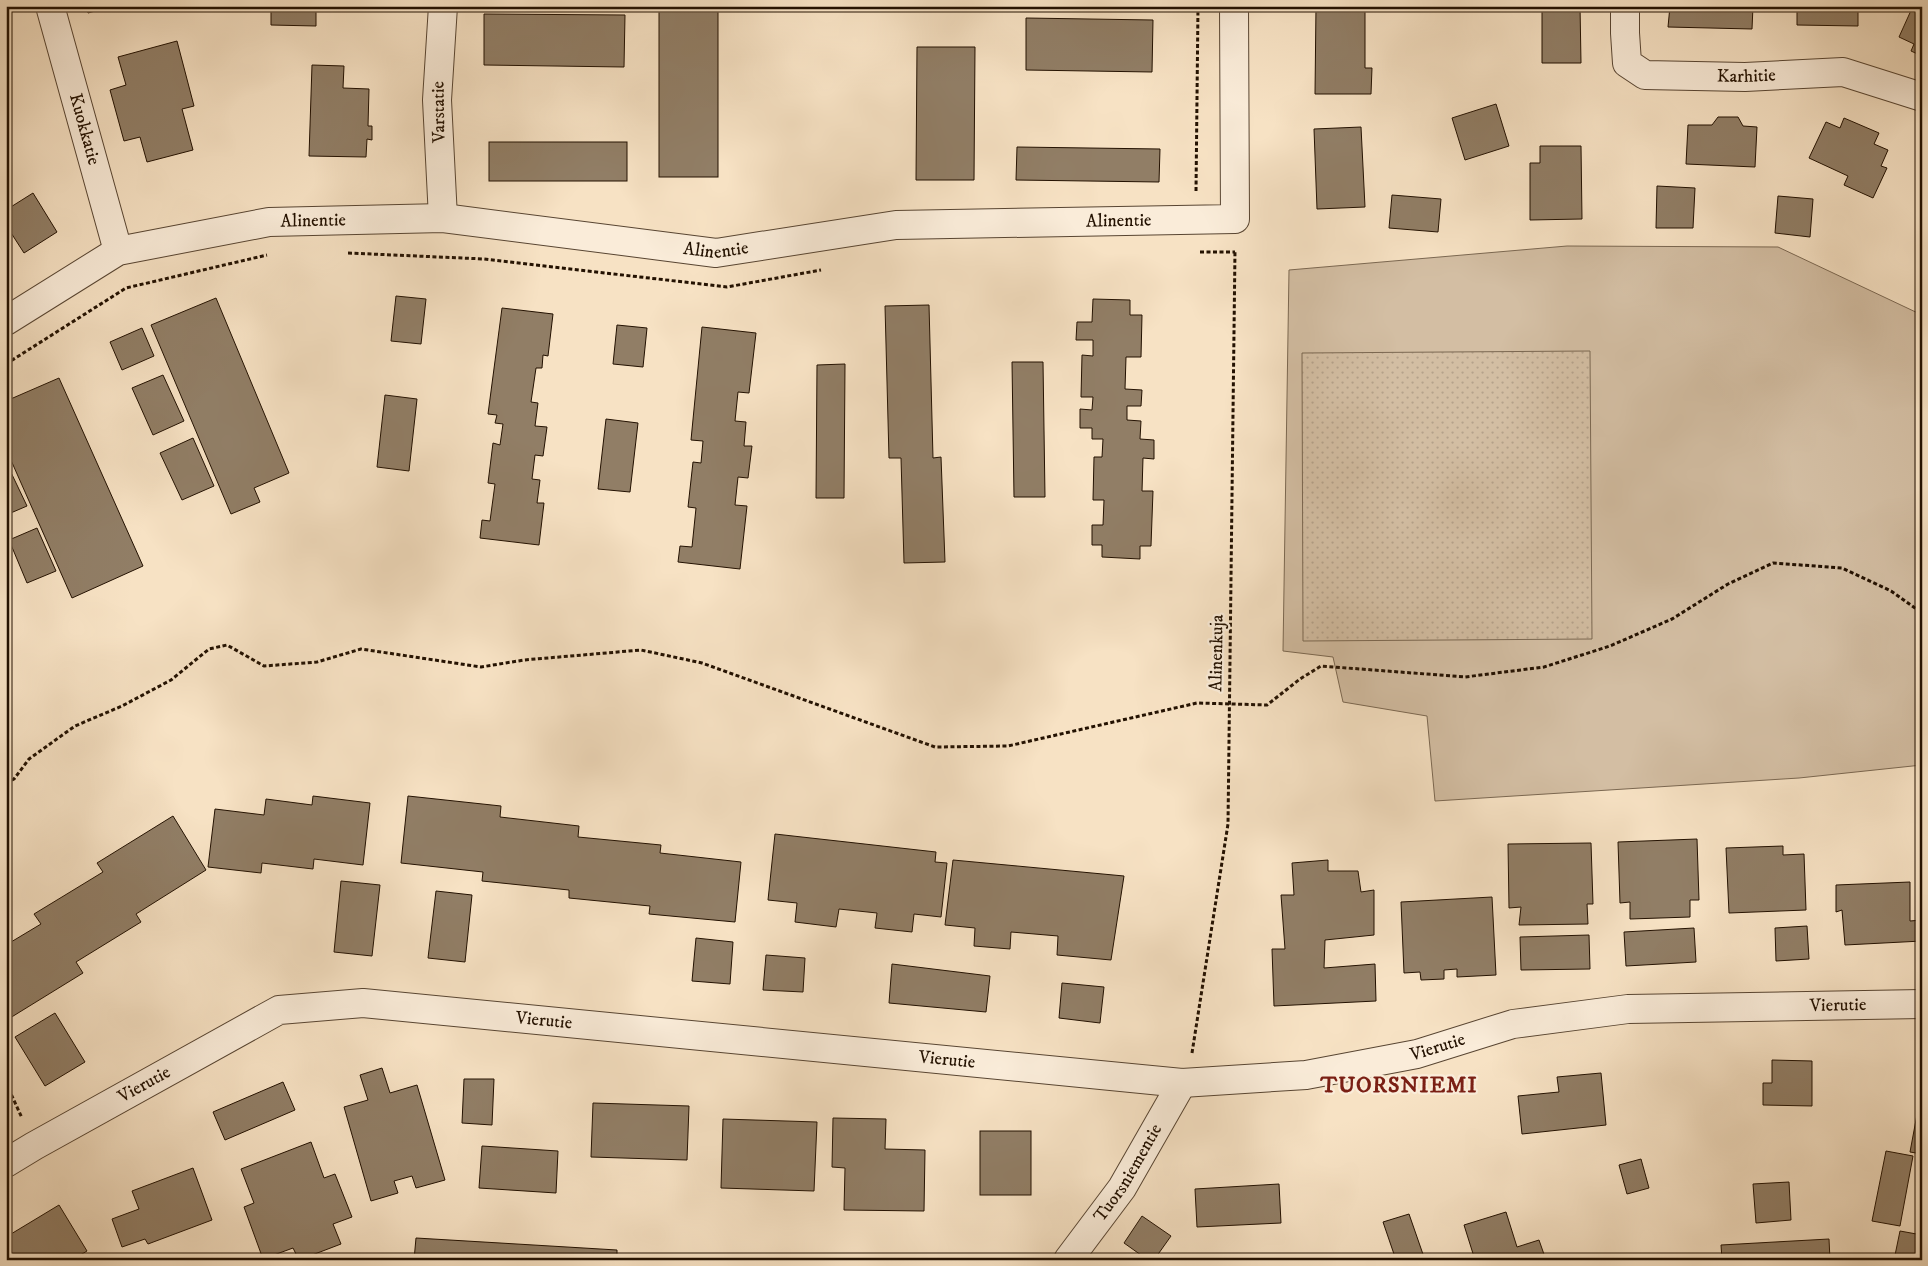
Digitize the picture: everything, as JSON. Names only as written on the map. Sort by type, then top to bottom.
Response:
[{"type":"street","name":"Kuokkatie","points":[[50,6],[118,251]]},
{"type":"street","name":"Varstatie","points":[[443,6],[437,100],[443,218]]},
{"type":"street","points":[[1234,6],[1235,219]]},
{"type":"street","name":"Karhitie","points":[[1625,6],[1624,33],[1627,63],[1645,75],[1745,77],[1842,72],[1922,97]]},
{"type":"street","name":"Alinentie","points":[[6,321],[118,251],[269,222],[443,218],[716,253],[896,225],[1235,219]]},
{"type":"street","name":"Vierutie","points":[[6,1163],[278,1010],[363,1003],[1182,1083],[1306,1075],[1417,1054],[1513,1024],[1628,1009],[1922,1004]]},
{"type":"street","name":"Tuorsniementie","points":[[1068,1260],[1122,1188],[1182,1083]]},
{"type":"path","name":"Alinenkuja","points":[[1182,1083],[1194,1048],[1228,824],[1235,219]]},
{"type":"path","points":[[1197,252],[1235,252]]},
{"type":"path","points":[[6,783],[14,779],[29,759],[75,726],[122,706],[171,680],[209,650],[227,645],[264,666],[317,662],[361,649],[481,667],[542,658],[641,650],[702,663],[935,747],[1008,746],[1197,703],[1267,705],[1300,679],[1321,666],[1465,676],[1544,667],[1610,646],[1672,619],[1728,584],[1772,563],[1842,568],[1891,591],[1922,613]]},
{"type":"path","points":[[6,1082],[34,1146]]},
{"type":"shaded area","points":[[1567,246],[1778,247],[1922,315],[1922,765],[1799,778],[1435,801],[1427,716],[1343,702],[1333,657],[1283,651],[1289,270]]},
{"type":"shaded area","points":[[1590,351],[1592,639],[1303,641],[1302,353]]},
{"type":"building","points":[[86,6],[113,6],[88,13]]},
{"type":"building","points":[[271,6],[316,6],[316,26],[271,25]]},
{"type":"building","points":[[1316,6],[1365,6],[1365,68],[1372,68],[1371,94],[1315,94]]},
{"type":"building","points":[[1542,6],[1580,6],[1581,63],[1542,63]]},
{"type":"building","points":[[1670,6],[1753,6],[1752,29],[1668,27]]},
{"type":"building","points":[[1797,6],[1858,6],[1858,26],[1797,25]]},
{"type":"building","points":[[1913,6],[1922,6],[1922,56],[1911,51],[1914,44],[1899,37]]},
{"type":"building","points":[[659,11],[718,11],[718,177],[659,177]]},
{"type":"building","points":[[484,14],[625,15],[624,67],[484,65]]},
{"type":"building","points":[[1026,18],[1153,20],[1152,72],[1026,70]]},
{"type":"building","points":[[177,41],[194,106],[182,109],[193,150],[147,162],[140,137],[124,141],[110,90],[126,85],[118,57]]},
{"type":"building","points":[[917,47],[975,47],[974,180],[916,180]]},
{"type":"building","points":[[312,65],[344,66],[343,88],[369,89],[368,126],[372,126],[372,140],[367,139],[366,157],[309,156]]},
{"type":"building","points":[[1496,104],[1509,146],[1465,160],[1452,118]]},
{"type":"building","points":[[1718,117],[1738,117],[1743,126],[1757,127],[1755,167],[1686,164],[1688,125],[1712,125]]},
{"type":"building","points":[[1844,118],[1879,133],[1874,144],[1888,150],[1881,166],[1887,168],[1873,198],[1844,185],[1848,176],[1809,158],[1826,122],[1840,128]]},
{"type":"building","points":[[1361,127],[1365,207],[1317,209],[1314,129]]},
{"type":"building","points":[[489,142],[627,142],[627,181],[489,181]]},
{"type":"building","points":[[1540,146],[1581,146],[1582,219],[1530,220],[1530,163],[1540,163]]},
{"type":"building","points":[[1017,147],[1160,149],[1159,182],[1016,180]]},
{"type":"building","points":[[1657,186],[1695,188],[1693,228],[1656,228]]},
{"type":"building","points":[[33,193],[57,232],[24,253],[6,225],[6,210]]},
{"type":"building","points":[[1392,195],[1441,199],[1438,232],[1389,228]]},
{"type":"building","points":[[1778,196],[1813,199],[1810,237],[1775,233]]},
{"type":"building","points":[[396,296],[426,299],[421,344],[391,341]]},
{"type":"building","points":[[216,298],[289,473],[254,488],[260,502],[231,514],[151,325]]},
{"type":"building","points":[[1093,299],[1130,300],[1130,315],[1142,315],[1141,357],[1126,357],[1125,389],[1142,390],[1141,406],[1127,406],[1127,420],[1141,421],[1140,439],[1154,440],[1154,459],[1143,458],[1142,491],[1153,491],[1151,546],[1140,546],[1140,559],[1102,557],[1102,545],[1092,545],[1092,525],[1103,525],[1104,500],[1093,500],[1094,457],[1102,457],[1103,439],[1092,439],[1092,428],[1080,428],[1080,409],[1092,410],[1093,397],[1081,397],[1082,355],[1093,356],[1093,340],[1076,340],[1077,322],[1092,322]]},
{"type":"building","points":[[929,305],[933,458],[941,457],[945,562],[904,563],[901,458],[889,458],[885,306]]},
{"type":"building","points":[[502,308],[553,314],[548,356],[543,355],[542,368],[536,368],[531,402],[538,403],[535,426],[547,427],[543,456],[535,455],[532,479],[540,480],[537,503],[544,503],[539,545],[480,538],[482,520],[490,521],[495,484],[488,483],[493,443],[500,445],[503,424],[495,423],[497,415],[488,414]]},
{"type":"building","points":[[617,325],[647,328],[643,367],[613,364]]},
{"type":"building","points":[[702,327],[756,333],[749,393],[738,392],[735,421],[746,422],[744,446],[752,446],[748,478],[738,477],[735,505],[747,506],[740,569],[678,562],[680,546],[692,547],[696,508],[688,507],[693,462],[701,463],[703,441],[691,440]]},
{"type":"building","points":[[142,328],[154,356],[122,370],[110,342]]},
{"type":"building","points":[[1012,362],[1043,362],[1045,497],[1014,497]]},
{"type":"building","points":[[845,364],[844,498],[816,498],[817,365]]},
{"type":"building","points":[[163,375],[184,421],[153,435],[132,388]]},
{"type":"building","points":[[59,378],[143,566],[72,598],[6,449],[6,401]]},
{"type":"building","points":[[385,395],[417,399],[409,471],[377,467]]},
{"type":"building","points":[[606,419],[638,423],[630,492],[598,489]]},
{"type":"building","points":[[193,438],[214,486],[182,500],[160,453]]},
{"type":"building","points":[[6,462],[27,506],[6,515]]},
{"type":"building","points":[[37,528],[56,571],[27,583],[9,540]]},
{"type":"building","points":[[313,796],[370,803],[363,865],[314,859],[313,869],[262,863],[261,873],[208,867],[215,809],[264,815],[266,799],[312,805]]},
{"type":"building","points":[[408,796],[501,806],[500,817],[579,826],[578,837],[661,845],[660,853],[741,862],[735,922],[649,914],[650,906],[569,898],[569,890],[482,881],[483,872],[401,863]]},
{"type":"building","points":[[173,816],[206,870],[136,914],[141,922],[76,962],[83,973],[10,1018],[6,1012],[6,945],[41,924],[34,914],[103,872],[97,863]]},
{"type":"building","points":[[775,834],[936,852],[935,862],[947,863],[941,917],[914,914],[912,932],[875,928],[877,913],[839,909],[836,927],[795,922],[797,903],[768,900]]},
{"type":"building","points":[[1697,839],[1699,900],[1690,900],[1690,917],[1630,919],[1630,902],[1620,903],[1618,842]]},
{"type":"building","points":[[1591,843],[1593,904],[1587,904],[1588,924],[1519,925],[1521,907],[1509,908],[1508,844]]},
{"type":"building","points":[[1783,846],[1783,855],[1804,854],[1806,910],[1729,913],[1726,848]]},
{"type":"building","points":[[953,860],[1124,876],[1111,960],[1057,955],[1058,936],[1011,932],[1010,949],[974,946],[975,928],[945,925]]},
{"type":"building","points":[[1328,860],[1328,871],[1358,871],[1361,892],[1374,890],[1374,935],[1325,940],[1324,968],[1375,964],[1376,1001],[1274,1006],[1272,949],[1285,949],[1281,895],[1294,895],[1292,863]]},
{"type":"building","points":[[341,881],[380,885],[372,956],[334,952]]},
{"type":"building","points":[[1910,882],[1910,921],[1922,920],[1922,941],[1845,945],[1842,910],[1836,912],[1836,885]]},
{"type":"building","points":[[436,891],[472,895],[465,962],[428,958]]},
{"type":"building","points":[[1492,897],[1496,975],[1457,977],[1457,969],[1444,970],[1444,979],[1421,980],[1420,972],[1404,973],[1401,902]]},
{"type":"building","points":[[1807,926],[1809,959],[1776,961],[1775,928]]},
{"type":"building","points":[[1694,928],[1696,962],[1626,966],[1624,932]]},
{"type":"building","points":[[1589,935],[1590,969],[1521,970],[1520,937]]},
{"type":"building","points":[[696,938],[733,942],[730,984],[692,981]]},
{"type":"building","points":[[766,955],[805,958],[803,992],[763,990]]},
{"type":"building","points":[[892,964],[990,976],[986,1012],[889,1003]]},
{"type":"building","points":[[1062,983],[1104,987],[1100,1023],[1059,1018]]},
{"type":"building","points":[[55,1013],[85,1062],[45,1086],[15,1037]]},
{"type":"building","points":[[1772,1060],[1812,1061],[1812,1106],[1763,1105],[1763,1083],[1772,1083]]},
{"type":"building","points":[[382,1068],[390,1093],[417,1085],[445,1180],[416,1188],[412,1176],[394,1181],[398,1193],[371,1201],[344,1107],[368,1100],[360,1075]]},
{"type":"building","points":[[1601,1073],[1606,1125],[1522,1134],[1518,1096],[1559,1092],[1557,1077]]},
{"type":"building","points":[[464,1079],[494,1079],[492,1125],[462,1123]]},
{"type":"building","points":[[283,1082],[295,1110],[225,1140],[213,1112]]},
{"type":"building","points":[[1922,1093],[1922,1154],[1910,1152]]},
{"type":"building","points":[[593,1103],[689,1106],[687,1160],[591,1157]]},
{"type":"building","points":[[833,1118],[886,1119],[885,1149],[925,1150],[924,1211],[844,1210],[845,1168],[832,1167]]},
{"type":"building","points":[[723,1119],[817,1122],[814,1191],[721,1188]]},
{"type":"building","points":[[980,1131],[1031,1131],[1031,1195],[980,1195]]},
{"type":"building","points":[[311,1142],[324,1178],[335,1174],[352,1217],[333,1224],[341,1244],[299,1260],[293,1248],[263,1259],[244,1207],[254,1203],[241,1169]]},
{"type":"building","points":[[482,1146],[558,1151],[556,1193],[479,1188]]},
{"type":"building","points":[[1886,1151],[1913,1156],[1900,1226],[1872,1221]]},
{"type":"building","points":[[1641,1159],[1649,1188],[1627,1194],[1619,1165]]},
{"type":"building","points":[[193,1168],[212,1220],[148,1244],[145,1239],[122,1247],[112,1219],[139,1209],[132,1191]]},
{"type":"building","points":[[1789,1182],[1791,1220],[1756,1223],[1753,1184]]},
{"type":"building","points":[[1279,1184],[1281,1223],[1197,1227],[1195,1189]]},
{"type":"building","points":[[59,1205],[87,1251],[72,1260],[6,1260],[6,1237]]},
{"type":"building","points":[[1506,1212],[1517,1247],[1539,1240],[1546,1260],[1475,1260],[1464,1225]]},
{"type":"building","points":[[1409,1214],[1425,1260],[1396,1260],[1383,1222]]},
{"type":"building","points":[[1142,1216],[1171,1236],[1154,1260],[1148,1260],[1124,1243]]},
{"type":"building","points":[[1900,1231],[1922,1235],[1922,1260],[1894,1260]]},
{"type":"building","points":[[416,1238],[617,1250],[617,1260],[414,1260]]},
{"type":"building","points":[[1829,1239],[1830,1260],[1722,1260],[1721,1245]]},
{"type":"district","name":"TUORSNIEMI","points":[[1399,1085]]}]
